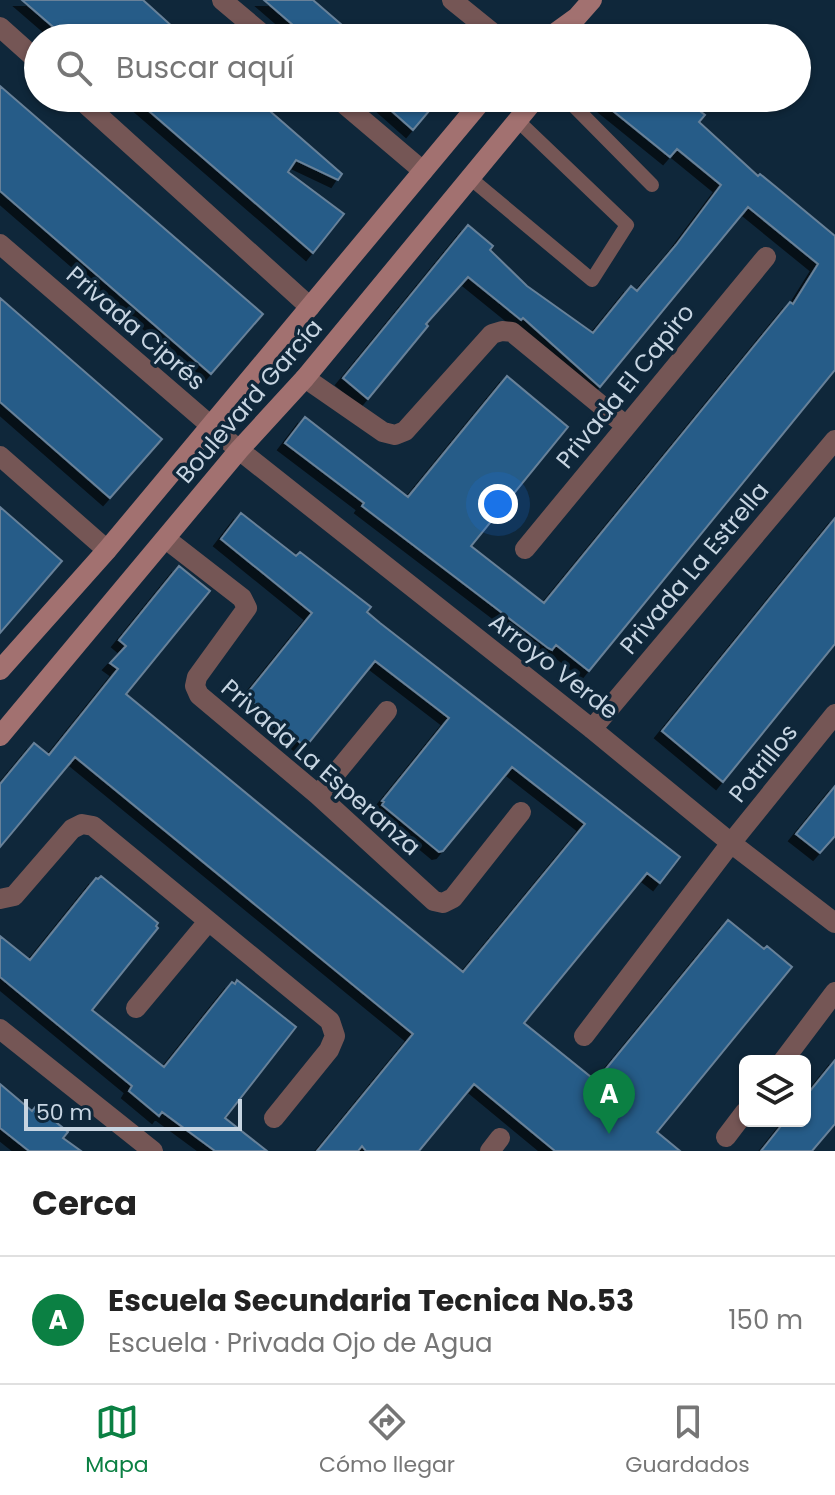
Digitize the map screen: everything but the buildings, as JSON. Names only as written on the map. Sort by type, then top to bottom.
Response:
[{"type":"main road","points":[[567,24],[592,0]]},
{"type":"main road","points":[[574,24],[577,17]]},
{"type":"main road","name":"Boulevard García","points":[[2,662],[107,550],[472,112]]},
{"type":"main road","name":"Boulevard García","points":[[0,736],[239,450],[305,378],[524,112]]},
{"type":"street","points":[[222,0],[250,24]]},
{"type":"street","points":[[452,0],[482,24]]},
{"type":"street","points":[[0,27],[24,48]]},
{"type":"street","points":[[94,112],[310,307]]},
{"type":"street","points":[[353,112],[423,171]]},
{"type":"street","name":"Privada Ciprés","points":[[0,244],[239,450]]},
{"type":"street","name":"Privada El Capiro","points":[[525,549],[766,257]]},
{"type":"street","points":[[305,378],[383,432],[395,435],[405,431],[492,334],[512,332],[625,425]]},
{"type":"street","name":"Privada La Estrella","points":[[592,729],[835,440]]},
{"type":"street","name":"Arroyo Verde","points":[[239,450],[835,923]]},
{"type":"street","points":[[0,456],[107,550]]},
{"type":"street","name":"Privada La Esperanza","points":[[166,539],[242,598],[247,608],[197,677],[195,686],[199,695],[318,795],[434,901],[443,903],[453,898],[521,812]]},
{"type":"street","points":[[318,795],[387,711]]},
{"type":"street","name":"Potrillos","points":[[584,1036],[731,843],[835,714]]},
{"type":"street","points":[[0,899],[14,896],[72,829],[82,824],[93,826],[207,923],[330,1021],[335,1036],[329,1050],[274,1118]]},
{"type":"street","points":[[136,1008],[207,923]]},
{"type":"street","points":[[788,1055],[835,992]]},
{"type":"street","points":[[0,1029],[153,1151]]},
{"type":"street","points":[[726,1137],[739,1120]]},
{"type":"lane","points":[[580,112],[652,185]]},
{"type":"lane","points":[[470,178],[592,280],[627,225],[517,120]]},
{"type":"place","name":"Escuela Secundaria Tecnica No.53","points":[[609,1134]]}]
